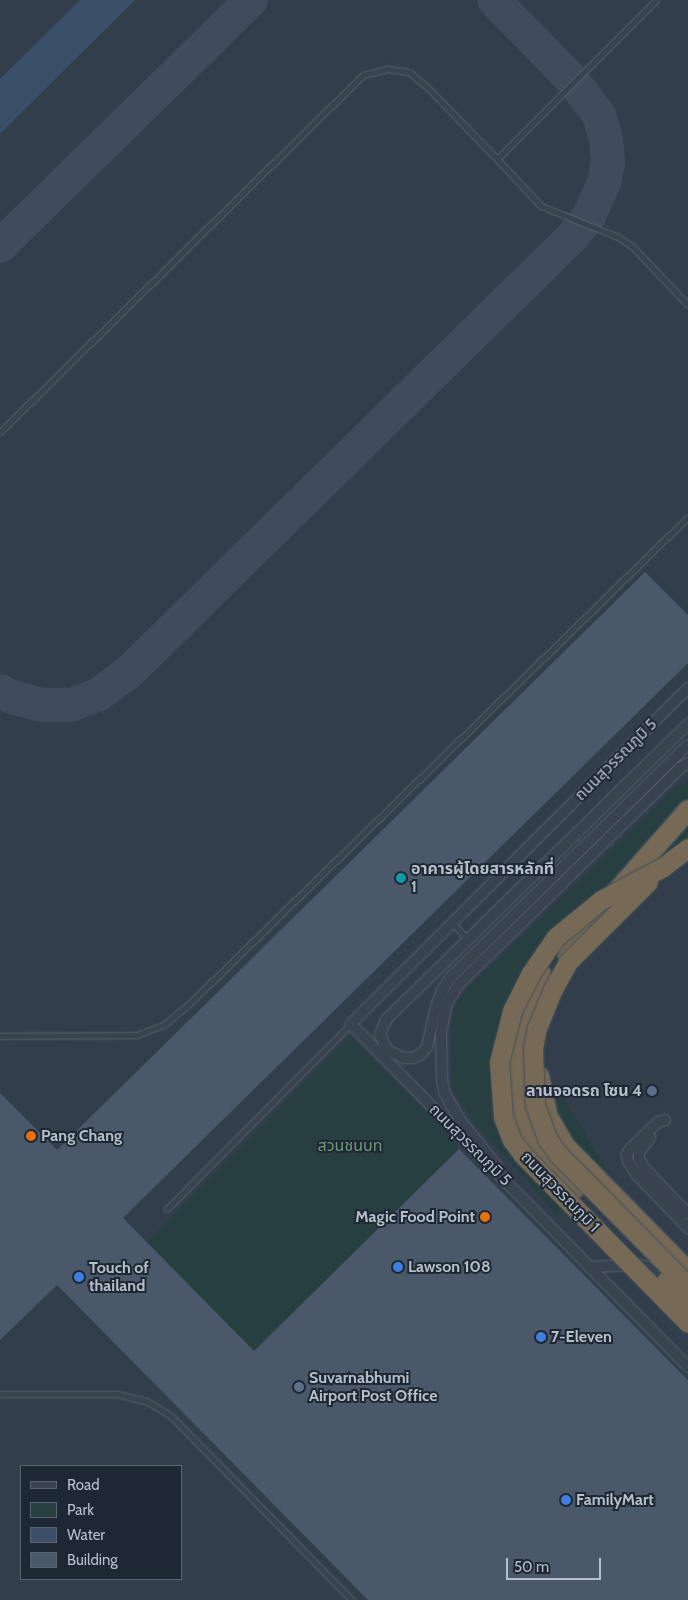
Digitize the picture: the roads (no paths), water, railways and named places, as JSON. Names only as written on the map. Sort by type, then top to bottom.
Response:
[{"type":"highway","name":"ถนนสุวรรณภูมิ 1","points":[[688,808],[604,906],[563,960],[540,1007],[536,1039],[537,1060],[547,1114],[564,1145],[688,1271]]},
{"type":"highway","name":"ถนนสุวรรณภูมิ 1","points":[[688,848],[663,867],[568,962],[553,989],[537,1028],[533,1048],[535,1105],[548,1140],[558,1154],[688,1284]]},
{"type":"highway","name":"ถนนสุวรรณภูมิ 1","points":[[663,867],[601,900],[556,936],[542,955],[512,1012],[499,1062],[500,1082],[503,1117],[512,1140],[523,1155],[688,1323]]},
{"type":"highway","name":"ถนนสุวรรณภูมิ 1","points":[[604,906],[559,946],[533,988],[519,1024],[514,1063],[515,1098],[528,1133],[543,1156],[688,1303]]},
{"type":"street","name":"ถนนสุวรรณภูมิ 5","points":[[517,1193],[351,1024],[688,688]]},
{"type":"street","name":"ถนนสุวรรณภูมิ 5","points":[[391,1065],[380,1035],[386,1020],[688,724]]},
{"type":"street","name":"ถนนสุวรรณภูมิ 5","points":[[370,1044],[404,1058],[413,1058],[421,1054],[427,1047],[436,1007],[450,978],[688,745]]},
{"type":"street","name":"ถนนสุวรรณภูมิ 5","points":[[517,1193],[460,1120],[444,1092],[441,1033],[447,1003],[459,984],[680,768],[688,764]]},
{"type":"street","points":[[688,1214],[645,1169],[639,1159],[639,1152],[662,1127],[665,1120],[658,1122],[631,1148],[627,1154],[628,1160],[637,1175],[688,1228]]},
{"type":"street","points":[[517,1193],[688,1367]]},
{"type":"street","points":[[590,1267],[637,1265],[647,1267],[678,1282],[688,1284]]},
{"type":"lane","points":[[497,159],[656,0]]},
{"type":"lane","points":[[0,432],[363,75],[387,69],[409,72],[427,87],[541,206],[618,237],[632,246],[688,305]]},
{"type":"lane","points":[[0,1036],[137,1035],[165,1024],[191,1002],[688,517]]},
{"type":"lane","points":[[452,923],[469,940]]},
{"type":"lane","points":[[167,1209],[351,1024]]},
{"type":"lane","points":[[0,1394],[117,1394],[148,1402],[170,1415],[352,1600]]},
{"type":"water","points":[[80,0],[135,0],[0,134],[0,79]]},
{"type":"place","name":"อาคารผู้โดยสารหลักที่ 1","points":[[401,878]]},
{"type":"place","name":"ลานจอดรถ โซน 4","points":[[652,1091]]},
{"type":"place","name":"Pang Chang","points":[[31,1136]]},
{"type":"place","name":"Magic Food Point","points":[[485,1217]]},
{"type":"place","name":"Lawson 108","points":[[398,1267]]},
{"type":"place","name":"Touch of thailand","points":[[79,1277]]},
{"type":"place","name":"7-Eleven","points":[[541,1337]]},
{"type":"place","name":"Suvarnabhumi Airport Post Office","points":[[299,1387]]},
{"type":"place","name":"FamilyMart","points":[[566,1500]]},
{"type":"park label","name":"สวนชนบท","points":[[350,1146]]}]
